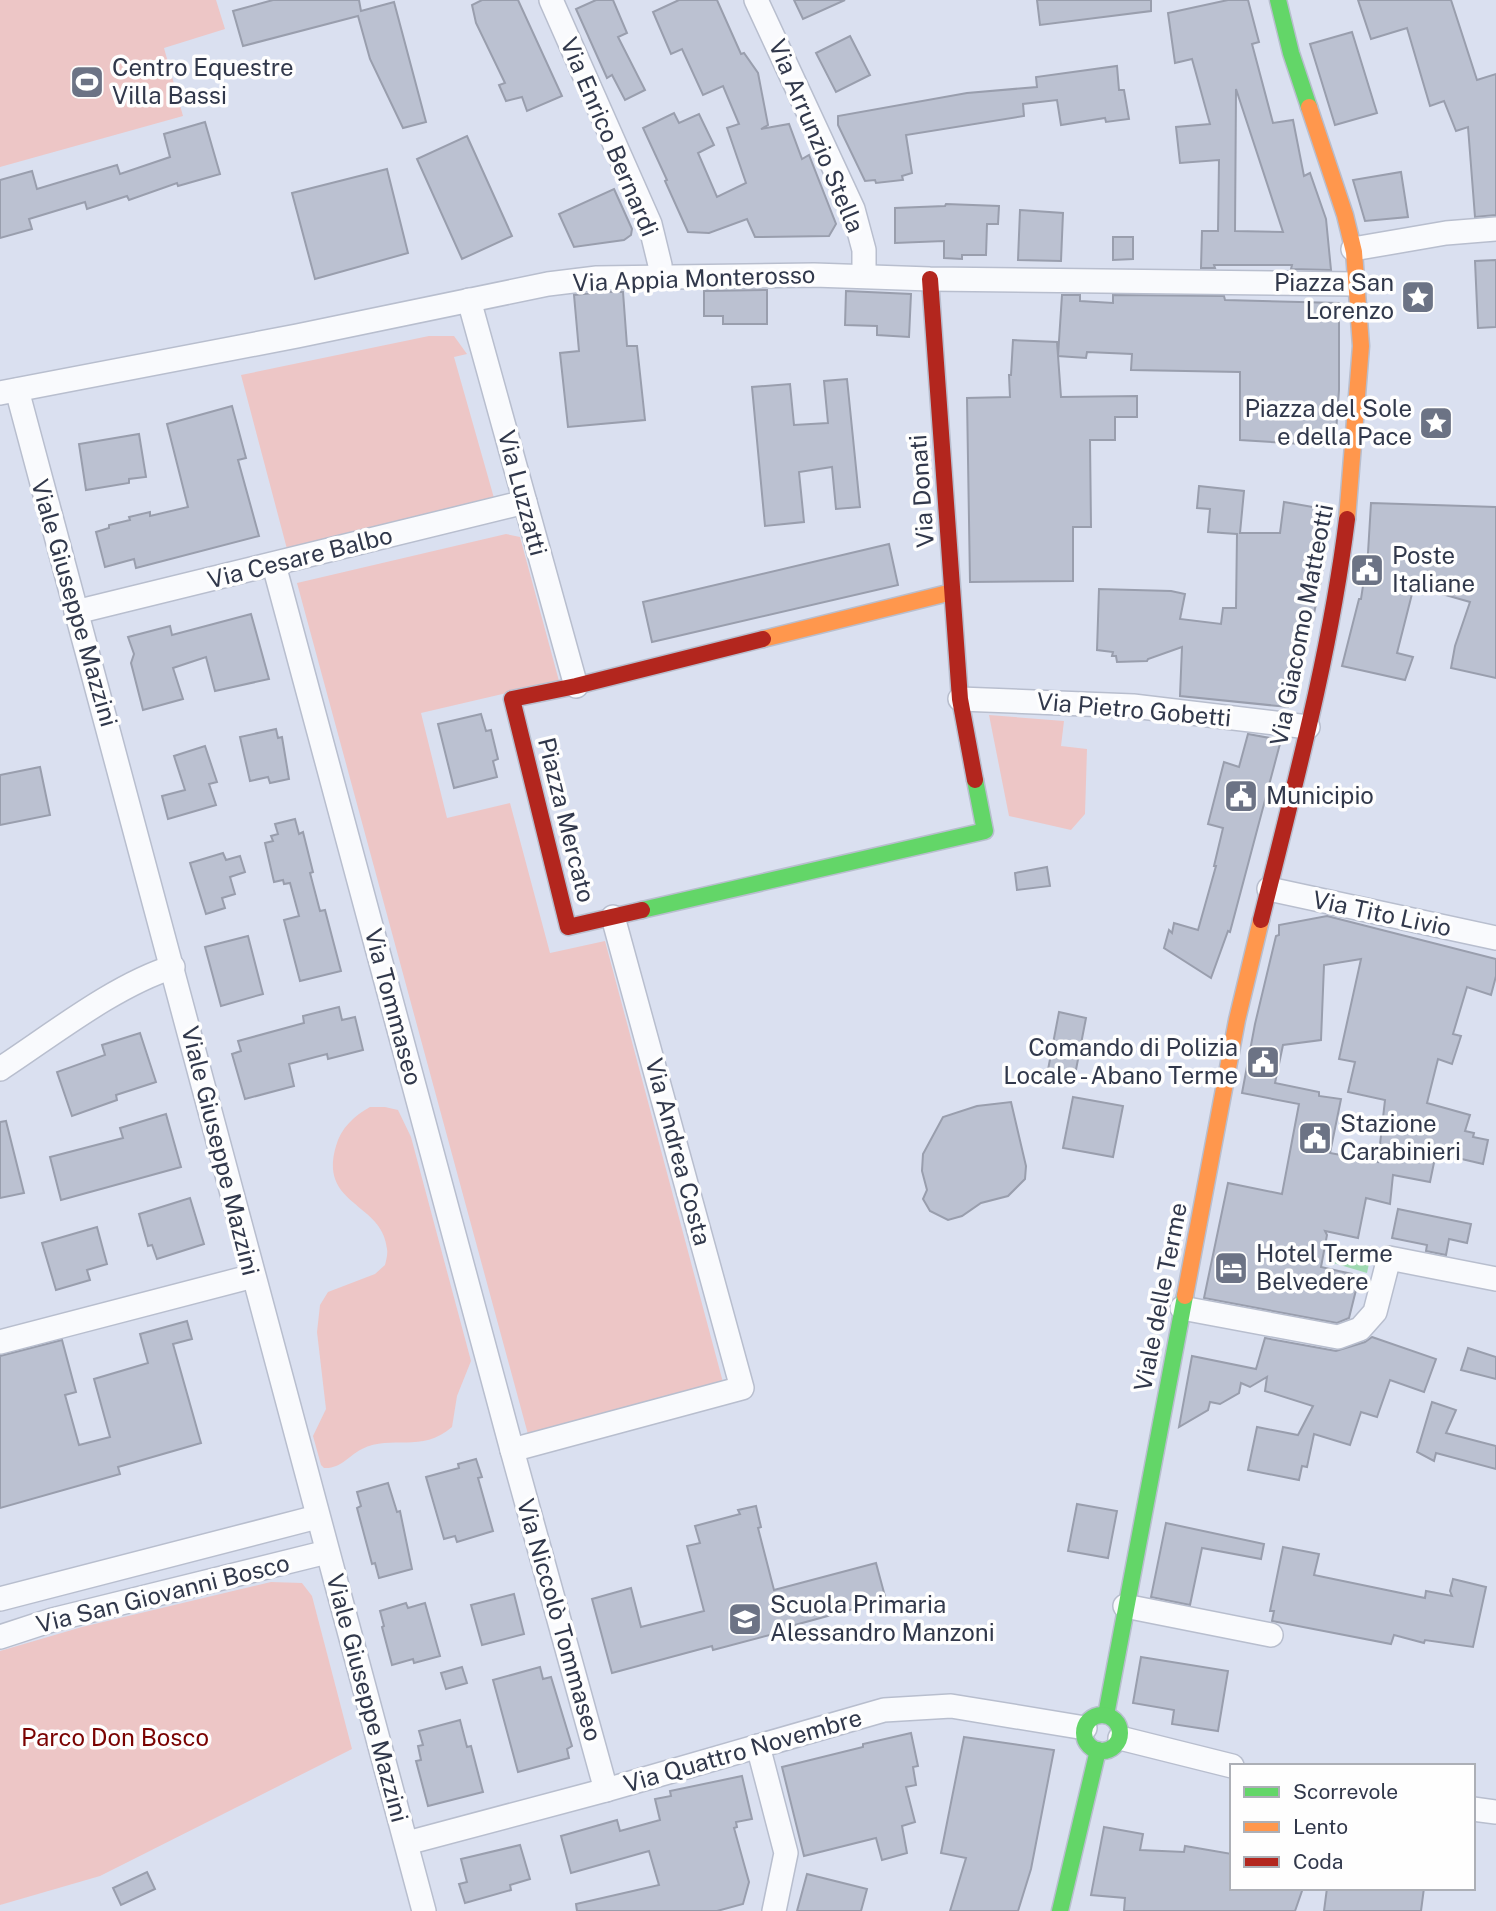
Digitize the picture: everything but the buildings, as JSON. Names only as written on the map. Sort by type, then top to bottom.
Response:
[{"type":"street","name":"Via Enrico Bernardi","points":[[551,0],[650,224],[660,276]]},
{"type":"street","name":"Via Arrunzio Stella","points":[[756,0],[853,209],[864,250],[864,276]]},
{"type":"street","name":"Via Giacomo Matteotti","points":[[1269,890],[1339,583],[1350,496],[1361,346],[1353,249],[1345,215],[1291,53],[1279,0]]},
{"type":"street","points":[[1353,249],[1446,233],[1496,229]]},
{"type":"street","name":"Via Appia Monterosso","points":[[8,392],[548,284],[597,278],[864,276],[1356,284]]},
{"type":"street","name":"Via Donati","points":[[930,279],[960,699]]},
{"type":"street","name":"Via Luzzatti","points":[[469,300],[576,686]]},
{"type":"street","name":"Viale Giuseppe Mazzini","points":[[8,392],[76,612],[424,1911]]},
{"type":"street","name":"Via Cesare Balbo","points":[[76,612],[525,502]]},
{"type":"street","name":"Via Tommaseo","points":[[274,565],[512,1450]]},
{"type":"street","name":"Piazza Mercato","points":[[952,592],[576,686],[512,699],[568,927],[985,831],[960,699]]},
{"type":"street","name":"Via Pietro Gobetti","points":[[960,699],[1133,706],[1308,727]]},
{"type":"street","name":"Via Tito Livio","points":[[1269,890],[1496,938]]},
{"type":"street","name":"Viale delle Terme","points":[[1106,1715],[1237,1020],[1269,890]]},
{"type":"street","name":"Via Andrea Costa","points":[[512,1450],[742,1388],[613,917]]},
{"type":"street","points":[[0,1069],[119,992],[147,976],[173,967]]},
{"type":"street","points":[[1182,1308],[1338,1337],[1360,1329],[1375,1312],[1389,1258],[1496,1279]]},
{"type":"street","points":[[0,1342],[253,1276]]},
{"type":"street","name":"Via Niccolò Tommaseo","points":[[512,1450],[606,1790]]},
{"type":"street","name":"Via San Giovanni Bosco","points":[[0,1599],[317,1517]]},
{"type":"street","name":"Via San Giovanni Bosco","points":[[0,1637],[52,1620],[327,1552]]},
{"type":"street","points":[[1125,1606],[1271,1635]]},
{"type":"street","name":"Via Quattro Novembre","points":[[407,1843],[606,1790],[884,1710],[951,1706],[1085,1728]]},
{"type":"street","points":[[1106,1715],[1118,1724],[1119,1738],[1113,1747],[1098,1750],[1087,1742],[1085,1728],[1091,1719],[1106,1715]]},
{"type":"street","points":[[1119,1738],[1230,1766]]},
{"type":"street","points":[[758,1746],[786,1853],[774,1911]]},
{"type":"street","points":[[1059,1911],[1098,1750]]},
{"type":"street","points":[[1475,1809],[1496,1812]]},
{"type":"green space","name":"Centro Equestre Villa Bassi","points":[[0,0],[216,0],[225,29],[164,48],[183,116],[0,167]]},
{"type":"green space","points":[[429,336],[454,336],[467,354],[454,357],[494,498],[287,549],[241,375]]},
{"type":"green space","points":[[506,534],[520,537],[559,681],[421,713],[447,818],[510,803],[550,953],[605,941],[724,1386],[529,1438],[297,583]]},
{"type":"green space","points":[[989,715],[1064,721],[1061,746],[1087,749],[1085,814],[1071,830],[1009,816]]},
{"type":"green space","points":[[370,1107],[398,1110],[411,1137],[471,1361],[457,1396],[452,1427],[429,1440],[373,1445],[340,1464],[324,1468],[313,1436],[326,1409],[317,1332],[320,1305],[328,1292],[375,1274],[385,1265],[387,1255],[383,1234],[375,1222],[343,1193],[336,1181],[333,1166],[341,1134],[354,1119]]},
{"type":"green space","name":"Parco Don Bosco","points":[[271,1582],[302,1583],[312,1596],[352,1749],[100,1876],[0,1905],[0,1651],[82,1627]]},
{"type":"shaded area","points":[[1335,1245],[1371,1254],[1367,1273],[1330,1262]]},
{"type":"traffic: fast","points":[[1278,0],[1291,53],[1309,107]]},
{"type":"traffic: fast","points":[[642,910],[985,831],[975,780]]},
{"type":"traffic: fast","points":[[1106,1715],[1185,1296]]},
{"type":"traffic: fast","points":[[1102,1715],[1115,1720],[1120,1733],[1115,1746],[1102,1751],[1089,1746],[1084,1733],[1089,1720],[1102,1715]]},
{"type":"traffic: fast","points":[[1060,1911],[1098,1750]]},
{"type":"traffic: slow","points":[[1309,107],[1345,215],[1354,252],[1361,346],[1347,519]]},
{"type":"traffic: slow","points":[[763,639],[952,592]]},
{"type":"traffic: slow","points":[[1185,1296],[1237,1020],[1261,920]]},
{"type":"traffic: jam","points":[[930,279],[960,699],[975,780]]},
{"type":"traffic: jam","points":[[1261,920],[1321,671],[1347,519]]},
{"type":"traffic: jam","points":[[642,910],[568,927],[512,699],[576,686],[763,639]]},
{"type":"place","name":"Centro Equestre Villa Bassi","points":[[87,82]]},
{"type":"place","name":"Piazza San Lorenzo","points":[[1418,297]]},
{"type":"place","name":"Piazza del Sole e della Pace","points":[[1436,423]]},
{"type":"place","name":"Poste Italiane","points":[[1367,570]]},
{"type":"place","name":"Municipio","points":[[1241,796]]},
{"type":"place","name":"Comando di Polizia Locale - Abano Terme","points":[[1263,1062]]},
{"type":"place","name":"Stazione Carabinieri","points":[[1315,1138]]},
{"type":"place","name":"Hotel Terme Belvedere","points":[[1231,1268]]},
{"type":"place","name":"Scuola Primaria Alessandro Manzoni","points":[[745,1619]]}]
